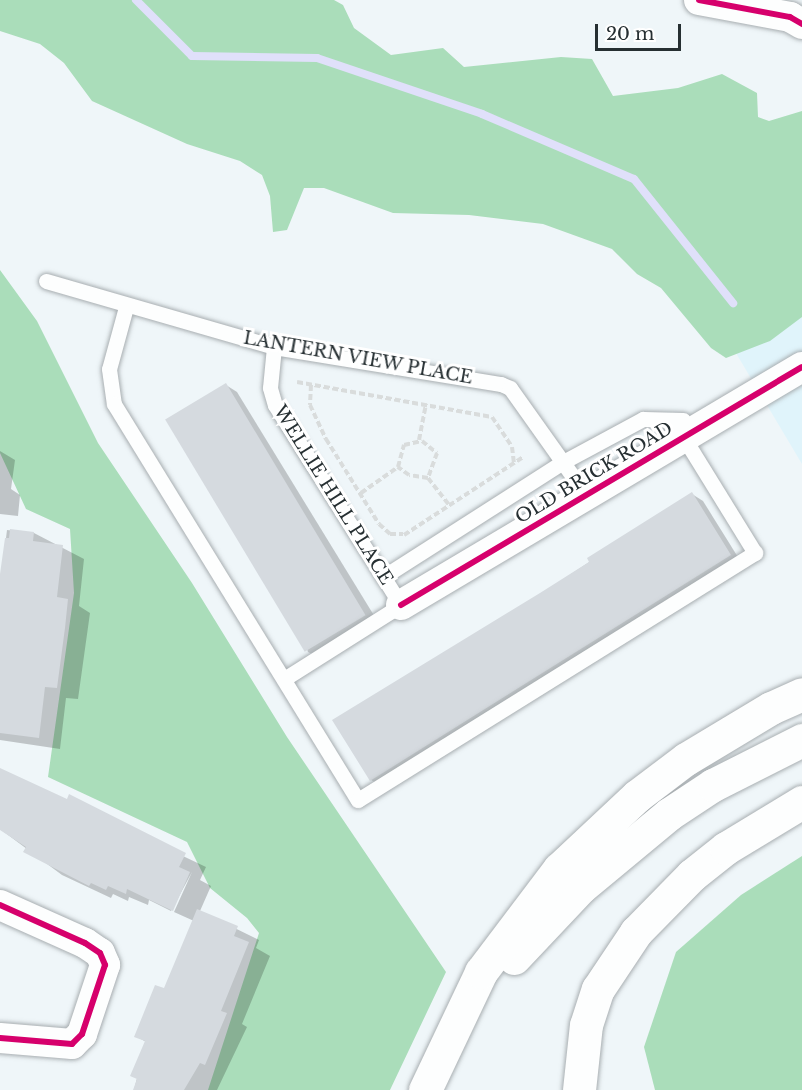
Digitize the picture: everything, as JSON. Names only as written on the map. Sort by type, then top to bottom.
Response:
[{"type":"highway","points":[[425,1090],[480,972],[559,869],[637,796],[686,759],[771,708],[802,694]]},
{"type":"highway","points":[[425,1090],[494,984],[534,935],[580,887],[678,808],[713,784],[802,740]]},
{"type":"highway","points":[[579,1090],[586,1024],[598,989],[636,932],[692,875],[726,848],[802,802]]},
{"type":"street","points":[[699,0],[790,17],[802,24]]},
{"type":"street","name":"OLD BRICK ROAD","points":[[401,605],[586,495],[679,429],[713,421],[802,367]]},
{"type":"street","points":[[0,905],[85,943],[100,953],[105,965],[82,1034],[72,1044],[0,1038]]},
{"type":"lane","name":"LANTERN VIEW PLACE","points":[[46,281],[126,307],[274,347],[501,384],[510,388],[586,495]]},
{"type":"lane","points":[[126,307],[109,369],[114,404],[358,800],[755,553],[679,429],[643,419],[562,462],[383,577]]},
{"type":"lane","name":"WELLIE HILL PLACE","points":[[274,347],[270,388],[275,405],[401,605]]},
{"type":"lane","points":[[284,679],[401,605]]},
{"type":"path","points":[[297,382],[492,417],[512,447],[514,463]]},
{"type":"path","points":[[311,385],[310,405],[326,439],[379,524],[390,534],[404,534],[524,457]]},
{"type":"path","points":[[418,441],[426,404]]},
{"type":"path","points":[[361,493],[398,467],[404,444],[418,441],[437,453],[428,478]]},
{"type":"path","points":[[398,467],[409,476],[428,478],[448,505]]},
{"type":"path","points":[[404,534],[409,543]]},
{"type":"shaded area","points":[[802,300],[802,464],[730,343]]},
{"type":"green space","points":[[0,0],[334,0],[343,5],[354,28],[391,55],[443,48],[464,67],[561,57],[592,59],[613,96],[678,88],[722,74],[757,93],[758,117],[769,121],[802,111],[802,317],[770,341],[726,358],[711,348],[661,288],[637,274],[612,249],[543,224],[469,215],[393,213],[324,188],[304,188],[287,230],[273,232],[270,196],[262,175],[240,161],[187,144],[92,101],[64,63],[40,44],[0,31]]},
{"type":"green space","points":[[0,270],[37,321],[98,443],[192,583],[287,737],[446,972],[390,1090],[208,1090],[259,933],[247,918],[210,888],[187,842],[48,777],[74,593],[70,529],[26,509],[0,453]]},
{"type":"green space","points":[[802,856],[802,1090],[655,1090],[644,1047],[676,952],[741,895]]},
{"type":"building","points":[[226,383],[366,615],[305,652],[165,420]]},
{"type":"building","points":[[692,492],[731,555],[370,781],[332,720],[589,562],[587,558]]},
{"type":"building","points":[[10,529],[34,532],[33,541],[63,545],[57,597],[68,599],[65,628],[57,688],[45,687],[39,738],[0,733],[0,574],[5,538],[9,538]]},
{"type":"building","points":[[0,768],[67,799],[69,794],[186,853],[179,867],[190,872],[173,911],[127,889],[126,894],[108,886],[106,890],[91,883],[89,886],[23,852],[26,847],[0,830]]},
{"type":"building","points":[[197,909],[238,926],[234,936],[249,942],[221,1011],[227,1013],[205,1065],[200,1063],[184,1090],[133,1090],[137,1079],[130,1076],[145,1041],[134,1037],[155,985],[164,988]]},
{"type":"waterway","points":[[136,0],[192,56],[317,58],[482,114],[634,179],[733,303]]},
{"type":"cycle path","points":[[699,0],[790,17],[802,24]]},
{"type":"cycle path","points":[[401,605],[802,367]]},
{"type":"cycle path","points":[[0,905],[85,943],[100,953],[105,965],[82,1034],[72,1044],[0,1038]]}]
